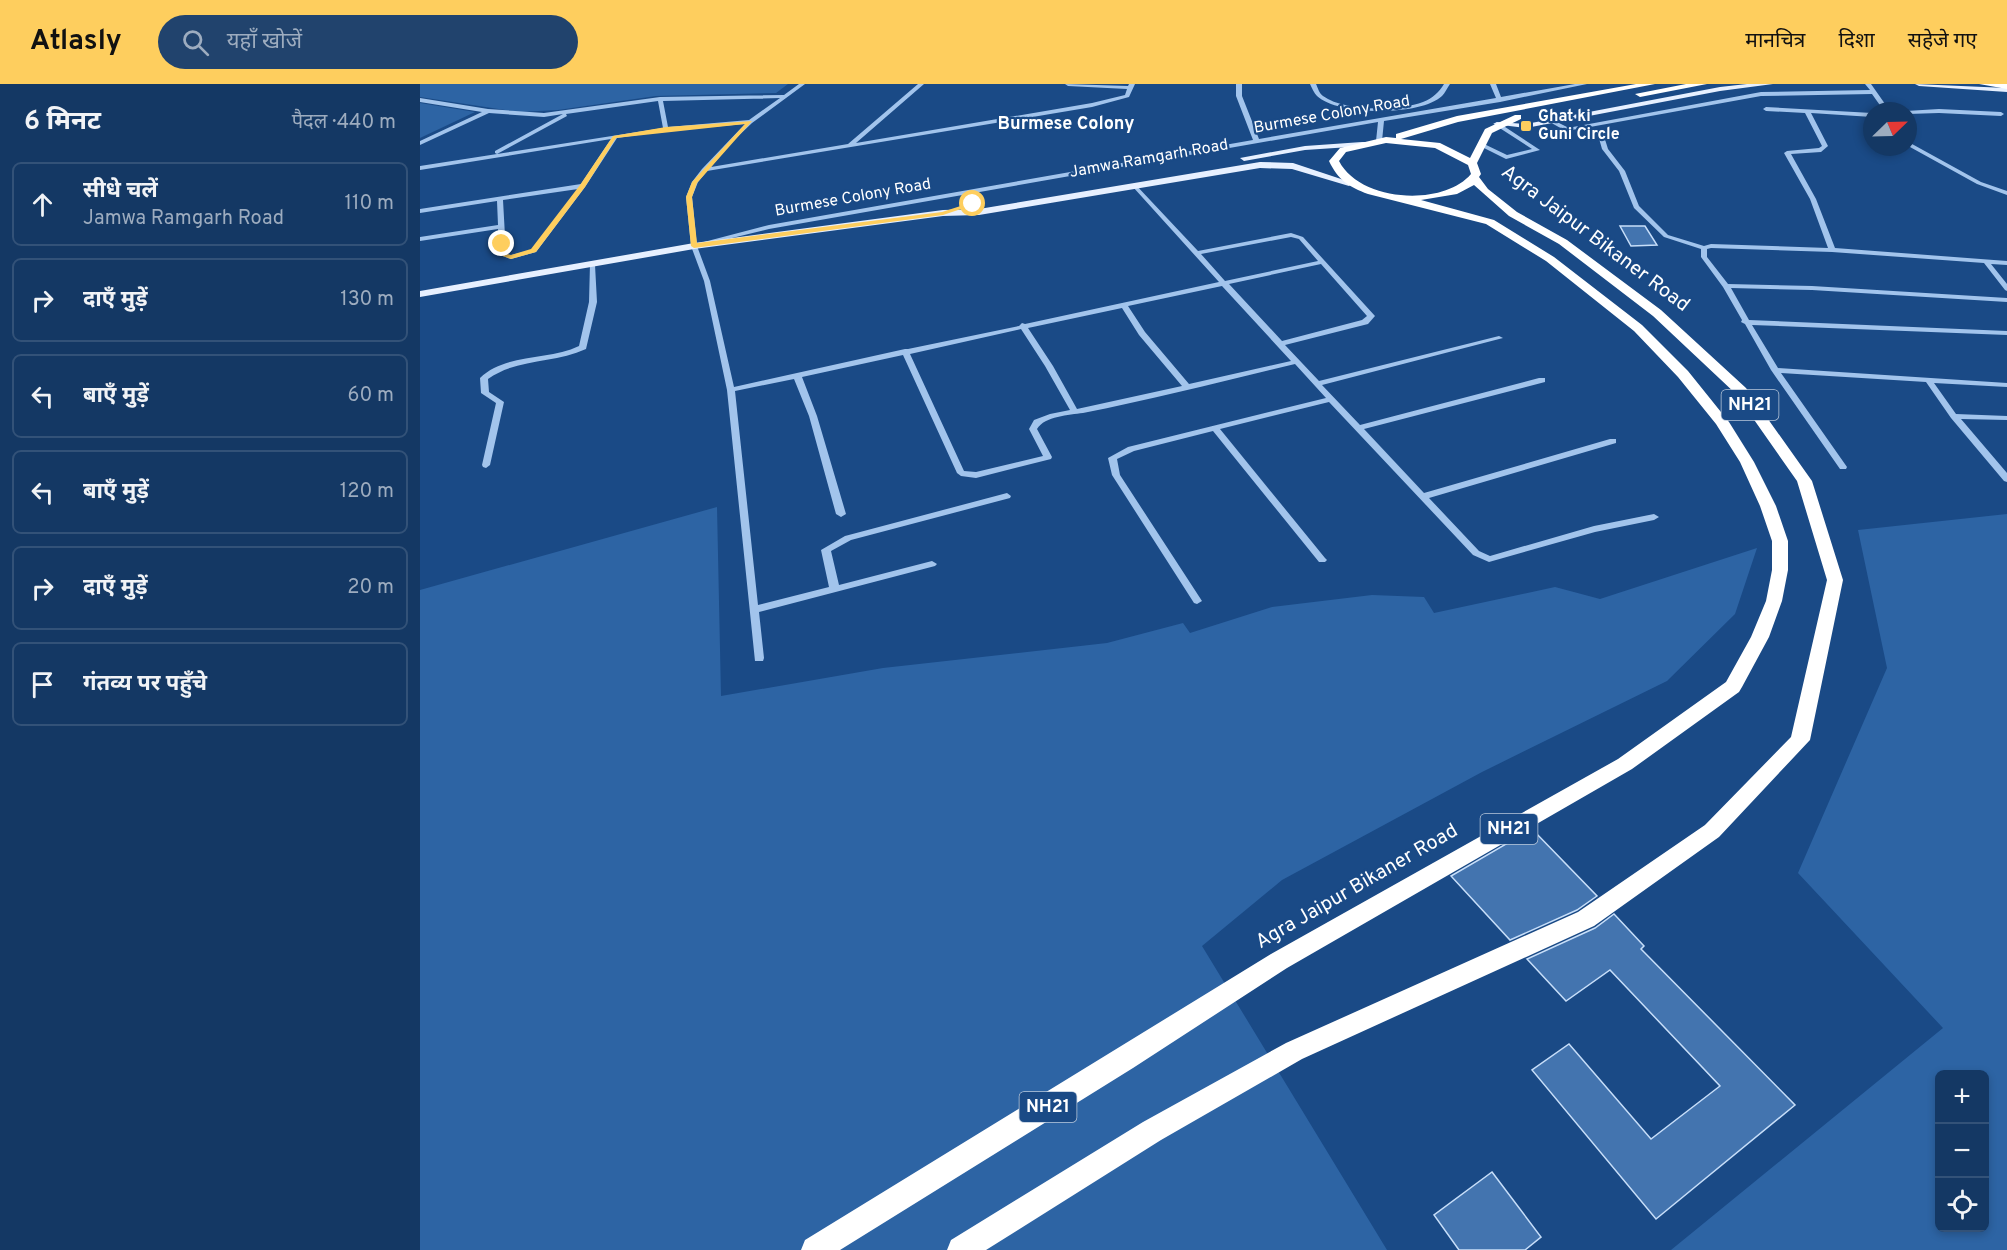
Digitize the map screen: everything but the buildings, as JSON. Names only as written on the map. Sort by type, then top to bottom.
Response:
[{"type":"highway","points":[[1382,140],[1457,119],[1651,84]]},
{"type":"highway","points":[[1473,170],[1480,144],[1488,131],[1497,124],[1519,116],[1703,84]]},
{"type":"highway","points":[[1983,84],[2007,88]]},
{"type":"highway","name":"NH21","points":[[1382,140],[1437,144],[1473,170],[1468,184],[1451,193],[1426,197],[1397,197],[1370,192],[1349,183],[1336,171],[1334,161],[1343,150],[1362,144],[1382,140]]},
{"type":"highway","name":"Agra Jaipur Bikaner Road","points":[[961,1250],[1152,1131],[1294,1051],[1586,919],[1712,831],[1800,740],[1835,580],[1804,481],[1741,391],[1657,312],[1563,242],[1513,214],[1484,191],[1473,170]]},
{"type":"highway","name":"Agra Jaipur Bikaner Road","points":[[815,1250],[1124,1060],[1279,961],[1625,764],[1733,687],[1760,637],[1774,601],[1780,570],[1780,541],[1768,506],[1752,471],[1722,422],[1683,374],[1638,328],[1550,259],[1490,222],[1397,197]]},
{"type":"main road","points":[[1497,124],[1526,126],[1720,89],[1769,84]]},
{"type":"main road","points":[[1920,84],[2007,88]]},
{"type":"main road","name":"Jamwa Ramgarh Road","points":[[943,213],[973,204],[1269,154],[1362,144]]},
{"type":"main road","name":"Jamwa Ramgarh Road","points":[[420,294],[694,246],[943,213],[979,212],[1276,165],[1293,166],[1349,183]]},
{"type":"street","points":[[759,658],[756,609],[737,459],[731,390],[706,281],[694,246],[689,197],[694,182],[750,122],[802,84]]},
{"type":"street","points":[[849,146],[921,84]]},
{"type":"street","points":[[704,170],[1117,100],[1127,96],[1131,86],[1068,84]]},
{"type":"street","points":[[1239,84],[1239,96],[1257,142]]},
{"type":"street","points":[[1312,84],[1318,95],[1336,105],[1365,110],[1434,101],[1444,93],[1447,84]]},
{"type":"street","points":[[1493,84],[1500,99]]},
{"type":"street","name":"Burmese Colony Road","points":[[694,246],[769,227],[1584,84]]},
{"type":"street","points":[[1868,84],[1880,102]]},
{"type":"street","points":[[1551,121],[1566,129],[1761,94],[1873,92]]},
{"type":"street","points":[[420,100],[488,111],[534,115],[568,113],[660,99],[784,96]]},
{"type":"street","points":[[660,99],[666,129]]},
{"type":"street","points":[[1766,109],[1863,114]]},
{"type":"street","points":[[420,142],[488,111]]},
{"type":"street","points":[[1807,111],[1825,146],[1821,150],[1787,153],[1813,199],[1832,250]]},
{"type":"street","points":[[1917,112],[2001,114]]},
{"type":"street","points":[[489,156],[568,113]]},
{"type":"street","points":[[1382,120],[1382,140]]},
{"type":"street","points":[[420,168],[666,129],[750,122]]},
{"type":"street","points":[[1480,144],[1506,157],[1537,150],[1497,124]]},
{"type":"street","points":[[1584,127],[1601,134],[1605,149],[1622,171],[1636,207],[1666,236],[1704,248],[1711,246],[1832,250],[1987,263],[2007,262]]},
{"type":"street","points":[[500,199],[503,255],[511,257],[534,251],[583,186],[615,137]]},
{"type":"street","points":[[1917,149],[1979,183],[2007,193]]},
{"type":"street","points":[[420,212],[583,186]]},
{"type":"street","points":[[1135,186],[1225,282],[1295,362],[1476,553],[1489,560],[1594,528],[1654,517]]},
{"type":"street","points":[[420,238],[502,226]]},
{"type":"street","points":[[1197,253],[1291,235],[1301,238],[1371,316],[1365,322],[1280,344]]},
{"type":"street","points":[[1704,248],[1704,257],[1726,286],[1775,370],[1843,467]]},
{"type":"street","points":[[731,390],[1022,325],[1323,262]]},
{"type":"street","points":[[1987,263],[2007,289]]},
{"type":"street","points":[[486,465],[500,402],[485,393],[484,378],[508,366],[570,354],[583,347],[593,302],[592,265]]},
{"type":"street","points":[[1726,286],[1812,288],[2007,300]]},
{"type":"street","points":[[1123,304],[1142,333],[1186,386]]},
{"type":"street","points":[[1745,322],[2007,333]]},
{"type":"street","points":[[1022,325],[1049,366],[1074,411]]},
{"type":"street","points":[[1316,384],[1499,338]]},
{"type":"street","points":[[906,351],[961,473],[976,475],[1042,460],[1048,454],[1033,429],[1037,422],[1074,411],[1120,403],[1295,362]]},
{"type":"street","points":[[1775,370],[2007,385]]},
{"type":"street","points":[[797,375],[813,416],[841,514]]},
{"type":"street","points":[[1360,428],[1542,380]]},
{"type":"street","points":[[1929,381],[1954,416],[2007,479]]},
{"type":"street","points":[[1197,602],[1116,475],[1112,458],[1131,449],[1330,399]]},
{"type":"street","points":[[1954,416],[2007,418]]},
{"type":"street","points":[[1215,428],[1322,560]]},
{"type":"street","points":[[1424,496],[1613,441]]},
{"type":"street","points":[[835,590],[826,550],[841,542],[1007,496]]},
{"type":"street","points":[[756,609],[932,564]]},
{"type":"shaded area","points":[[420,84],[788,84],[776,93],[656,96],[558,110],[519,112],[420,97]]},
{"type":"shaded area","points":[[420,103],[475,112],[420,138]]},
{"type":"shaded area","points":[[717,507],[721,696],[883,668],[1107,643],[1183,623],[1190,633],[1272,607],[1372,595],[1424,597],[1434,613],[1555,587],[1600,599],[1757,548],[1735,614],[1667,681],[1482,772],[1282,880],[1202,946],[1387,1250],[420,1250],[420,590]]},
{"type":"shaded area","points":[[2007,514],[2007,1250],[1671,1250],[1943,1028],[1798,873],[1887,668],[1858,530]]},
{"type":"place","name":"Ghat ki Guni Circle","points":[[1526,126]]},
{"type":"district","name":"Burmese Colony","points":[[1066,124]]},
{"type":"route","points":[[502,244],[503,255],[511,257],[534,251],[583,186],[615,137],[666,129],[750,122],[694,182],[689,197],[693,218],[694,246],[943,213],[973,204]]}]
